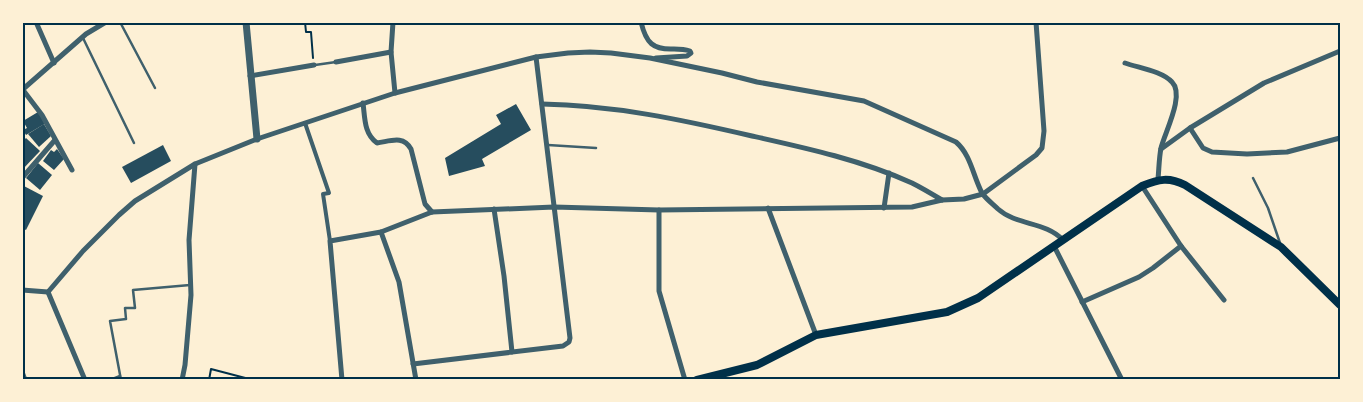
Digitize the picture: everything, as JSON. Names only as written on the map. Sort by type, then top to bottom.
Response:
[{"type":"main road","points":[[697,380],[714,378],[757,365],[816,335],[947,312],[978,298],[1142,186],[1158,179],[1177,181],[1185,185],[1281,247],[1340,305]]},
{"type":"street","points":[[36,22],[54,62]]},
{"type":"street","points":[[72,170],[42,115],[23,90],[83,38],[106,22]]},
{"type":"street","points":[[246,22],[257,139]]},
{"type":"street","points":[[393,22],[390,52],[395,93]]},
{"type":"street","points":[[641,22],[648,38],[655,47],[659,49],[683,49],[691,53],[687,56],[650,58]]},
{"type":"street","points":[[330,242],[381,232],[432,212],[554,207],[659,210],[884,208],[912,207],[983,194],[1036,155],[1042,148],[1044,131],[1036,22]]},
{"type":"street","points":[[1161,149],[1190,128],[1264,83],[1340,51]]},
{"type":"street","points":[[336,62],[390,52]]},
{"type":"street","points":[[48,292],[83,251],[135,201],[195,164],[257,139],[395,93],[536,57],[568,53],[611,53],[650,58],[757,82],[864,101],[956,142],[965,152],[983,194],[1000,210],[1011,218],[1048,228],[1058,234],[1063,240]]},
{"type":"street","points":[[413,364],[563,346],[569,342],[548,145],[536,57]]},
{"type":"street","points":[[1125,63],[1160,74],[1173,83],[1177,94],[1161,149],[1158,179]]},
{"type":"street","points":[[250,76],[314,65]]},
{"type":"street","points":[[363,103],[368,134],[371,139],[377,143],[401,139],[407,142],[411,148],[425,204],[432,212]]},
{"type":"street","points":[[542,104],[563,104],[654,114],[773,140],[854,161],[889,173],[914,184],[942,200]]},
{"type":"street","points":[[305,123],[329,192],[323,194],[330,242],[342,380]]},
{"type":"street","points":[[1190,128],[1203,148],[1212,152],[1247,154],[1287,152],[1340,138]]},
{"type":"street","points":[[22,178],[55,140]]},
{"type":"street","points":[[182,380],[185,365],[190,285],[189,240],[195,164]]},
{"type":"street","points":[[884,208],[889,173]]},
{"type":"street","points":[[1142,186],[1180,246],[1224,300]]},
{"type":"street","points":[[768,208],[816,335]]},
{"type":"street","points":[[494,209],[504,276],[512,352]]},
{"type":"street","points":[[659,210],[659,291],[685,380]]},
{"type":"street","points":[[381,232],[399,282],[416,380]]},
{"type":"street","points":[[1054,246],[1122,380]]},
{"type":"street","points":[[1082,302],[1139,277],[1180,246]]},
{"type":"street","points":[[22,290],[48,292]]},
{"type":"street","points":[[48,292],[85,380]]},
{"type":"street","points":[[22,372],[25,380]]},
{"type":"lane","points":[[120,22],[155,88]]},
{"type":"lane","points":[[83,38],[134,143]]},
{"type":"lane","points":[[314,65],[336,62]]},
{"type":"lane","points":[[548,145],[596,148]]},
{"type":"lane","points":[[1253,178],[1268,208],[1281,247]]},
{"type":"lane","points":[[110,380],[121,378],[110,321],[126,319],[126,308],[135,308],[133,290],[190,285]]},
{"type":"path","points":[[305,22],[306,32],[311,32],[314,65]]},
{"type":"path","points":[[209,380],[211,369],[253,380]]},
{"type":"building","points":[[516,104],[531,130],[482,159],[485,166],[449,176],[445,158],[501,124],[496,115]]},
{"type":"building","points":[[38,112],[46,123],[26,135],[23,130],[27,128],[23,121]]},
{"type":"building","points":[[44,124],[51,136],[39,147],[28,134]]},
{"type":"building","points":[[26,138],[40,151],[22,170],[22,142]]},
{"type":"building","points":[[163,145],[171,161],[131,183],[122,167]]},
{"type":"building","points":[[57,149],[64,159],[54,170],[43,161],[51,150],[54,152]]},
{"type":"building","points":[[38,163],[52,175],[40,190],[26,178]]},
{"type":"building","points":[[22,185],[43,196],[26,230],[22,228]]}]
